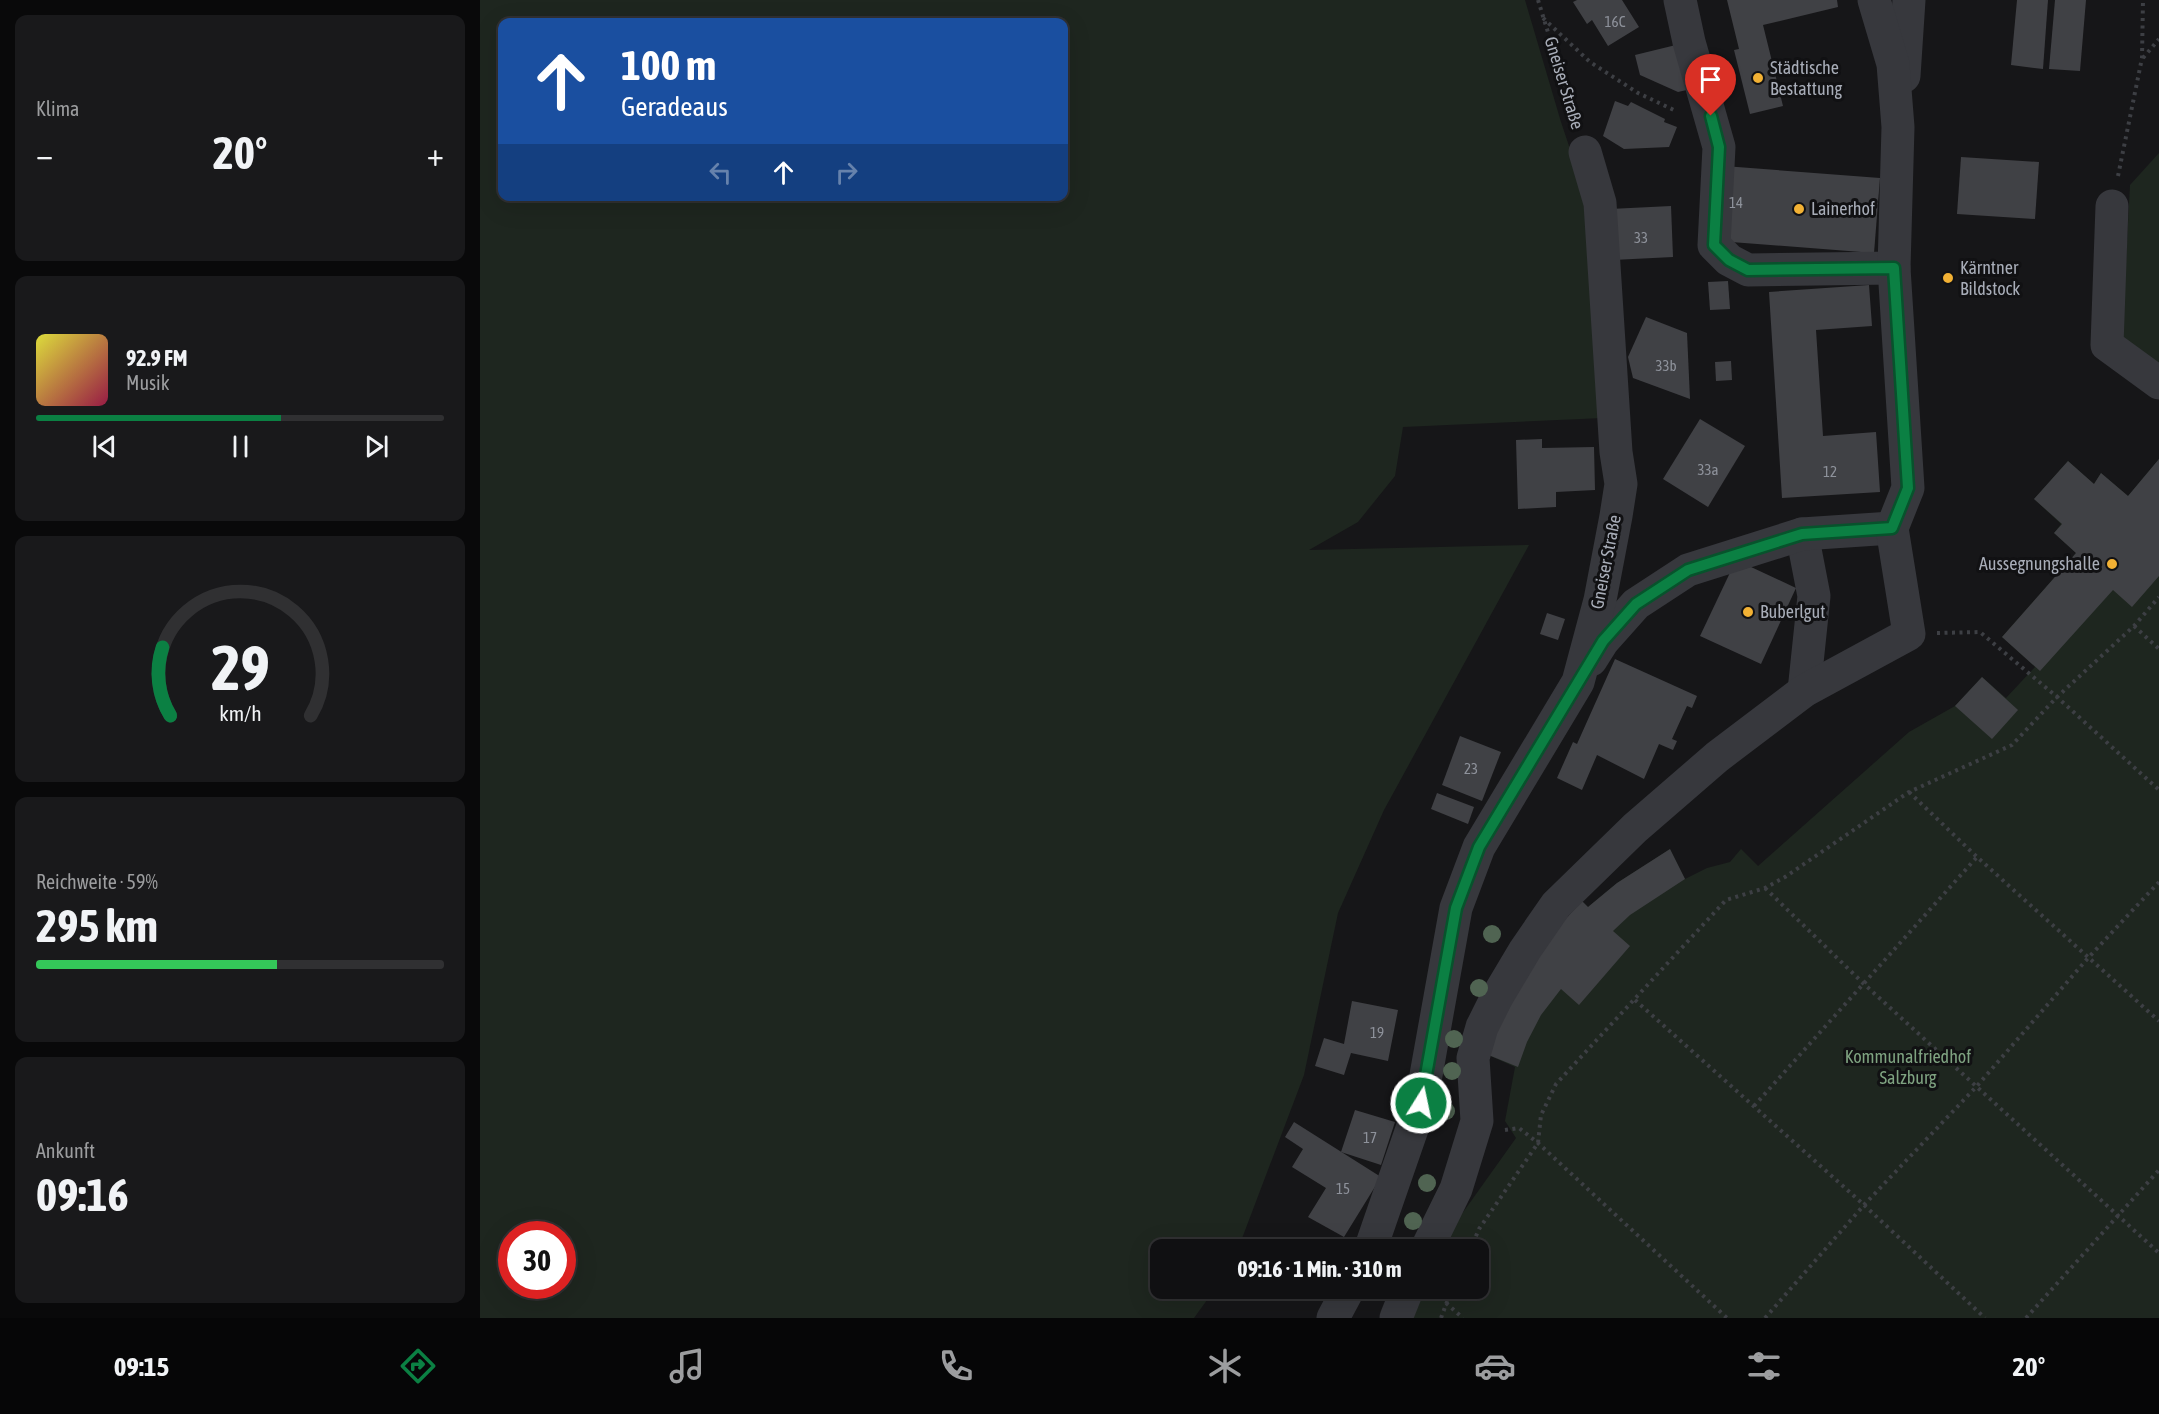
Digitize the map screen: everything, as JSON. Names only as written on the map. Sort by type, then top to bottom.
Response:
[{"type":"street","points":[[1680,0],[1689,42],[1719,147],[1714,245],[1729,260],[1748,270],[1894,268]]},
{"type":"street","points":[[1874,0],[1893,64],[1898,127],[1898,186]]},
{"type":"street","points":[[1431,1239],[1456,1189],[1477,1121],[1473,1058],[1477,1042],[1489,1011],[1524,950],[1556,906],[1635,828],[1717,757],[1804,692],[1909,634],[1892,528],[1908,488],[1894,268],[1909,0]]},
{"type":"street","name":"Gneiser Straße","points":[[1374,1239],[1421,1103],[1456,908],[1479,847],[1578,682],[1600,600],[1621,484],[1616,452],[1600,203],[1585,152]]},
{"type":"street","points":[[2112,206],[2107,345],[2159,383]]},
{"type":"street","points":[[1578,682],[1603,641],[1636,604],[1688,570],[1802,534],[1892,528]]},
{"type":"street","points":[[1802,534],[1814,596],[1804,692]]},
{"type":"street","points":[[1333,1318],[1343,1299]]},
{"type":"street","points":[[1396,1318],[1404,1299]]},
{"type":"path","name":"Gneiser Straße","points":[[1538,0],[1585,152]]},
{"type":"path","points":[[2112,206],[2142,58],[2143,0]]},
{"type":"path","name":"Gneiser Straße","points":[[1543,18],[1590,62],[1638,93],[1686,116]]},
{"type":"path","points":[[2142,58],[2159,39]]},
{"type":"path","points":[[1475,1239],[1479,1229],[1538,1143],[1541,1115],[1556,1084],[1726,900],[1765,888],[1785,877],[1909,792],[2012,745],[2057,697],[2134,626],[2159,597]]},
{"type":"path","points":[[2134,626],[2159,649]]},
{"type":"path","points":[[1909,634],[1980,632],[2057,697],[2159,790]]},
{"type":"path","points":[[1909,792],[1977,857],[2159,1021]]},
{"type":"path","points":[[1754,1106],[1977,857]]},
{"type":"path","points":[[1765,1318],[1864,1205],[1977,1086],[2088,958],[2159,882]]},
{"type":"path","points":[[1765,888],[1864,984],[2159,1253]]},
{"type":"path","points":[[1635,1000],[1864,1205],[1985,1318]]},
{"type":"path","points":[[1538,1143],[1727,1318]]},
{"type":"path","points":[[2026,1318],[2159,1170]]},
{"type":"path","points":[[1441,1318],[1447,1299]]},
{"type":"path","points":[[1446,1302],[1463,1318]]},
{"type":"green space","points":[[480,0],[1525,0],[1587,200],[1603,418],[1403,427],[1395,476],[1358,522],[1309,550],[1529,545],[1384,810],[1338,913],[1304,1075],[1242,1239],[1150,1239],[1150,1299],[1208,1299],[1194,1318],[480,1318]]},
{"type":"green space","points":[[2159,153],[2159,367],[2122,338],[2130,185]]},
{"type":"green space","name":"Kommunalfriedhof Salzburg","points":[[2159,459],[2159,1318],[1411,1318],[1416,1299],[1489,1299],[1489,1239],[1445,1239],[1516,1138],[1505,1121],[1515,1067],[1486,1054],[1582,901],[1588,907],[1617,883],[1670,849],[1685,879],[1707,868],[1730,862],[1741,849],[1758,866],[1909,732],[1955,706],[1982,677],[2006,698],[2035,667],[2002,637],[2076,553],[2054,533],[2061,524],[2034,499],[2068,461],[2094,484],[2101,473],[2128,496]]},
{"type":"building","points":[[1577,0],[1622,0],[1639,27],[1608,46],[1592,20],[1587,24],[1573,2]]},
{"type":"building","name":"Städtische Bestattung","points":[[1727,0],[1837,0],[1838,7],[1763,25],[1783,106],[1750,114],[1734,50],[1739,49]]},
{"type":"building","points":[[2017,0],[2048,0],[2043,69],[2011,65]]},
{"type":"building","points":[[2055,0],[2086,0],[2080,71],[2049,69]]},
{"type":"building","points":[[1680,44],[1691,89],[1678,92],[1640,75],[1635,55]]},
{"type":"building","points":[[1615,101],[1628,106],[1631,102],[1665,119],[1664,122],[1677,127],[1669,147],[1624,149],[1603,136]]},
{"type":"building","points":[[1961,157],[2039,162],[2035,219],[1957,214]]},
{"type":"building","name":"Lainerhof","points":[[1724,166],[1880,178],[1874,253],[1718,241]]},
{"type":"building","points":[[1671,206],[1673,257],[1613,260],[1610,209]]},
{"type":"building","points":[[1728,281],[1730,309],[1710,310],[1708,282]]},
{"type":"building","points":[[1869,285],[1872,326],[1816,330],[1823,436],[1876,432],[1880,492],[1782,498],[1769,292]]},
{"type":"building","points":[[1646,317],[1687,333],[1690,399],[1633,378],[1628,357]]},
{"type":"building","points":[[1731,361],[1732,380],[1716,381],[1715,362]]},
{"type":"building","points":[[1700,419],[1745,446],[1708,507],[1663,479]]},
{"type":"building","points":[[1542,439],[1542,448],[1594,447],[1595,490],[1556,492],[1556,507],[1518,509],[1516,440]]},
{"type":"building","name":"Aussegnungshalle","points":[[2159,459],[2159,576],[2132,607],[2113,590],[2040,671],[2002,637],[2076,553],[2054,533],[2062,524],[2034,499],[2068,461],[2094,484],[2101,473],[2128,496]]},
{"type":"building","name":"Buberlgut","points":[[1736,560],[1796,588],[1761,664],[1700,636]]},
{"type":"building","points":[[1547,613],[1565,619],[1558,640],[1540,634]]},
{"type":"building","points":[[1615,659],[1697,696],[1692,708],[1687,706],[1672,739],[1677,741],[1673,750],[1659,744],[1644,779],[1597,755],[1582,790],[1557,778],[1573,742],[1577,744]]},
{"type":"building","points":[[1982,677],[2018,710],[1992,739],[1955,706]]},
{"type":"building","points":[[1460,736],[1501,752],[1482,801],[1442,785]]},
{"type":"building","points":[[1437,793],[1474,807],[1468,824],[1431,809]]},
{"type":"building","points":[[1670,849],[1685,879],[1630,915],[1613,931],[1630,946],[1579,1005],[1561,989],[1541,1015],[1527,1042],[1518,1067],[1486,1054],[1528,960],[1582,901],[1588,907],[1617,883]]},
{"type":"building","points":[[1352,1001],[1398,1010],[1388,1061],[1351,1053],[1344,1075],[1315,1066],[1324,1038],[1344,1044]]},
{"type":"building","points":[[1355,1110],[1395,1122],[1381,1165],[1341,1152]]},
{"type":"building","points":[[1294,1122],[1381,1177],[1344,1237],[1308,1217],[1326,1188],[1292,1167],[1303,1149],[1285,1137]]},
{"type":"place","name":"Städtische Bestattung","points":[[1758,78]]},
{"type":"place","name":"Lainerhof","points":[[1799,209]]},
{"type":"place","name":"Kärntner Bildstock","points":[[1948,278]]},
{"type":"place","name":"Aussegnungshalle","points":[[2112,564]]},
{"type":"place","name":"Buberlgut","points":[[1748,612]]},
{"type":"route","points":[[1421,1103],[1456,908],[1479,847],[1603,641],[1636,604],[1688,570],[1802,534],[1892,528],[1908,488],[1894,268],[1748,270],[1729,260],[1714,245],[1719,147],[1711,116]]}]
